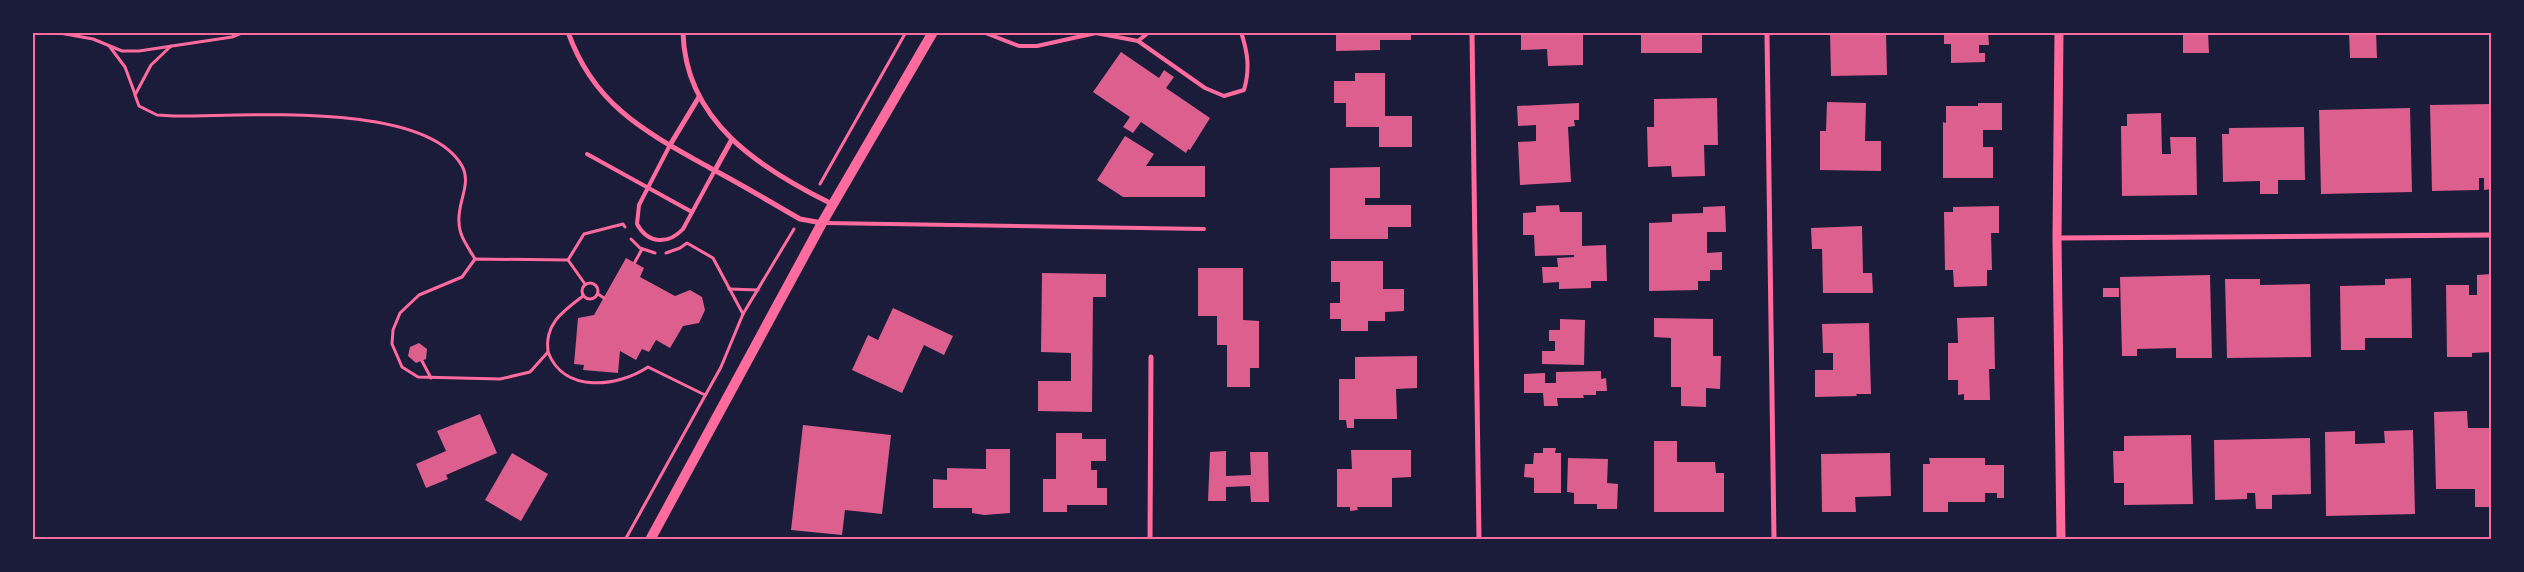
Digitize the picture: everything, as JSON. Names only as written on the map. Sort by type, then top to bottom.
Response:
[{"type":"main road","points":[[650,540],[832,204],[933,32]]},
{"type":"street","points":[[568,32],[586,71],[610,103],[635,124],[800,219],[822,223]]},
{"type":"street","points":[[683,32],[690,72],[699,97],[731,141],[775,172],[832,204]]},
{"type":"street","points":[[1472,32],[1479,540]]},
{"type":"street","points":[[2059,32],[2057,238],[2061,540]]},
{"type":"street","points":[[1767,36],[1774,540]]},
{"type":"street","points":[[670,145],[699,97]]},
{"type":"street","points":[[715,170],[731,141]]},
{"type":"street","points":[[2057,238],[2492,235]]},
{"type":"street","points":[[1150,540],[1151,357]]},
{"type":"lane","points":[[983,32],[1019,46],[1037,46],[1096,33],[1138,40],[1205,88],[1224,96],[1244,90],[1248,75],[1248,52],[1241,32]]},
{"type":"lane","points":[[1138,40],[1149,32]]},
{"type":"lane","points":[[670,145],[639,205],[637,224],[648,238],[658,241],[669,240],[677,236],[715,170]]},
{"type":"lane","points":[[587,154],[692,212]]},
{"type":"lane","points":[[822,223],[1204,228]]},
{"type":"path","points":[[54,32],[92,39],[122,51],[139,51],[232,37],[244,32]]},
{"type":"path","points":[[822,180],[906,32]]},
{"type":"path","points":[[135,95],[151,65],[171,46]]},
{"type":"path","points":[[109,47],[125,67],[139,106],[157,115],[323,116],[382,123],[408,129],[435,140],[451,151],[464,169],[466,182],[458,223],[463,240],[475,259]]},
{"type":"path","points":[[568,260],[584,234],[623,224],[626,230]]},
{"type":"path","points":[[625,540],[724,361],[743,314],[793,232]]},
{"type":"path","points":[[628,236],[642,249],[650,252],[667,253],[687,243],[713,258],[743,314]]},
{"type":"path","points":[[635,262],[642,249]]},
{"type":"path","points":[[475,259],[568,260]]},
{"type":"path","points":[[475,259],[462,277],[437,286],[412,300],[403,309],[395,323],[392,344],[398,362],[411,374],[432,378],[500,379],[520,376],[534,369],[548,352]]},
{"type":"path","points":[[568,260],[585,284]]},
{"type":"path","points":[[585,284],[594,283],[598,287],[598,294]]},
{"type":"path","points":[[583,296],[582,291],[585,284]]},
{"type":"path","points":[[728,289],[758,290]]},
{"type":"path","points":[[583,296],[590,299],[598,294]]},
{"type":"path","points":[[598,294],[604,298]]},
{"type":"path","points":[[583,296],[560,314],[551,325],[547,338],[548,352],[559,370],[579,380],[614,383],[629,379],[648,367],[705,395]]},
{"type":"path","points":[[422,361],[432,378]]},
{"type":"building","points":[[1336,32],[1411,32],[1411,40],[1380,40],[1380,50],[1336,51]]},
{"type":"building","points":[[1521,32],[1583,32],[1583,65],[1548,66],[1547,49],[1521,50]]},
{"type":"building","points":[[1641,32],[1702,32],[1702,53],[1641,53]]},
{"type":"building","points":[[1830,32],[1886,32],[1887,75],[1831,76]]},
{"type":"building","points":[[1944,32],[1988,32],[1989,45],[1979,45],[1979,53],[1985,53],[1985,62],[1951,63],[1951,44],[1944,44]]},
{"type":"building","points":[[2183,32],[2208,32],[2209,53],[2183,53]]},
{"type":"building","points":[[2223,32],[2248,32],[2248,35],[2223,35]]},
{"type":"building","points":[[2349,32],[2376,32],[2377,58],[2350,58]]},
{"type":"building","points":[[1121,52],[1159,78],[1164,70],[1174,77],[1166,88],[1210,118],[1190,150],[1188,149],[1186,153],[1141,122],[1133,133],[1123,127],[1130,117],[1093,92]]},
{"type":"building","points":[[1355,73],[1385,73],[1385,116],[1412,116],[1412,147],[1379,147],[1379,127],[1346,127],[1346,103],[1334,103],[1334,81],[1355,81]]},
{"type":"building","points":[[1717,98],[1718,145],[1704,145],[1705,176],[1672,177],[1671,166],[1648,167],[1647,127],[1654,127],[1654,99]]},
{"type":"building","points":[[1827,102],[1866,103],[1865,141],[1881,141],[1881,171],[1820,170],[1820,131],[1826,131]]},
{"type":"building","points":[[1579,103],[1579,120],[1574,120],[1575,126],[1568,127],[1571,182],[1520,185],[1518,142],[1536,141],[1536,125],[1518,126],[1517,106]]},
{"type":"building","points":[[1978,103],[2002,103],[2002,130],[1983,130],[1983,147],[1993,147],[1993,178],[1943,178],[1943,122],[1946,123],[1946,106],[1978,106]]},
{"type":"building","points":[[2492,104],[2492,189],[2484,190],[2484,178],[2479,178],[2479,190],[2432,191],[2430,105]]},
{"type":"building","points":[[2410,108],[2412,192],[2321,194],[2319,110]]},
{"type":"building","points":[[2161,113],[2162,154],[2171,154],[2170,137],[2196,137],[2197,195],[2122,196],[2121,126],[2127,126],[2127,114]]},
{"type":"building","points":[[2304,127],[2305,180],[2278,180],[2278,194],[2260,194],[2260,181],[2223,182],[2222,134],[2229,134],[2229,128]]},
{"type":"building","points":[[1125,136],[1154,154],[1146,166],[1205,166],[1205,197],[1123,197],[1097,180]]},
{"type":"building","points":[[1380,167],[1380,198],[1365,198],[1365,205],[1411,205],[1411,227],[1388,227],[1388,239],[1330,239],[1330,168]]},
{"type":"building","points":[[1559,205],[1560,212],[1582,212],[1582,246],[1606,245],[1607,281],[1591,281],[1591,288],[1559,289],[1559,282],[1543,283],[1542,267],[1558,267],[1557,258],[1574,257],[1574,255],[1535,256],[1534,235],[1523,235],[1523,213],[1536,212],[1536,206]]},
{"type":"building","points":[[1725,206],[1726,232],[1707,232],[1707,253],[1722,252],[1722,270],[1710,270],[1710,281],[1698,281],[1698,290],[1649,291],[1649,223],[1672,222],[1672,214],[1703,213],[1703,207]]},
{"type":"building","points":[[1999,206],[1999,233],[1991,233],[1992,270],[1987,270],[1987,286],[1954,287],[1953,270],[1945,270],[1944,212],[1953,212],[1953,207]]},
{"type":"building","points":[[1862,226],[1863,273],[1872,273],[1873,293],[1823,293],[1822,249],[1812,249],[1811,228]]},
{"type":"building","points":[[626,258],[644,268],[640,277],[675,296],[690,290],[702,297],[705,310],[699,323],[683,326],[670,348],[656,340],[649,352],[642,349],[636,360],[620,351],[618,373],[583,370],[584,365],[574,364],[578,318],[594,315]]},
{"type":"building","points":[[1331,261],[1383,261],[1383,289],[1404,289],[1404,311],[1385,312],[1385,321],[1368,321],[1368,331],[1341,331],[1341,319],[1330,319],[1330,303],[1340,303],[1340,282],[1331,282]]},
{"type":"building","points":[[1198,268],[1243,268],[1243,320],[1259,321],[1259,368],[1250,368],[1250,387],[1227,387],[1227,345],[1217,345],[1217,316],[1198,316]]},
{"type":"building","points":[[1042,273],[1106,274],[1106,297],[1093,297],[1092,412],[1038,411],[1038,381],[1071,381],[1071,353],[1041,352]]},
{"type":"building","points":[[2492,274],[2492,352],[2472,353],[2472,357],[2447,357],[2446,285],[2469,285],[2469,295],[2477,295],[2477,275]]},
{"type":"building","points":[[2210,275],[2212,358],[2176,358],[2176,348],[2137,349],[2137,356],[2122,356],[2120,277]]},
{"type":"building","points":[[2411,278],[2412,338],[2365,338],[2365,350],[2341,350],[2340,286],[2385,285],[2385,279]]},
{"type":"building","points":[[2225,279],[2260,279],[2260,285],[2310,284],[2311,357],[2227,358]]},
{"type":"building","points":[[2103,288],[2119,288],[2119,297],[2103,297]]},
{"type":"building","points":[[893,308],[953,336],[944,355],[924,345],[902,393],[852,370],[868,335],[878,340]]},
{"type":"building","points":[[1994,317],[1995,369],[1989,369],[1990,400],[1964,400],[1964,394],[1958,395],[1958,380],[1948,380],[1948,343],[1958,343],[1957,318]]},
{"type":"building","points":[[1654,318],[1713,319],[1713,356],[1721,356],[1720,389],[1706,388],[1706,407],[1681,406],[1681,387],[1671,387],[1671,338],[1654,337]]},
{"type":"building","points":[[1560,319],[1585,320],[1584,365],[1542,364],[1542,351],[1555,351],[1555,341],[1549,341],[1549,330],[1560,330]]},
{"type":"building","points":[[1869,323],[1871,394],[1815,397],[1815,370],[1833,370],[1833,353],[1823,353],[1822,324]]},
{"type":"building","points":[[419,343],[427,349],[426,359],[416,363],[408,356],[410,347]]},
{"type":"building","points":[[1417,356],[1417,388],[1396,389],[1397,419],[1354,419],[1354,428],[1347,428],[1346,420],[1339,420],[1339,379],[1355,379],[1355,357]]},
{"type":"building","points":[[1601,371],[1601,379],[1606,378],[1607,391],[1596,391],[1596,395],[1583,395],[1584,398],[1557,398],[1558,406],[1544,406],[1543,393],[1524,393],[1524,374],[1545,373],[1545,383],[1556,383],[1556,372]]},
{"type":"building","points":[[2467,411],[2468,428],[2492,428],[2492,507],[2475,507],[2475,489],[2436,489],[2434,412]]},
{"type":"building","points":[[480,414],[497,453],[446,475],[448,479],[426,488],[416,464],[446,451],[437,431]]},
{"type":"building","points":[[803,425],[891,435],[882,514],[845,510],[842,535],[791,530]]},
{"type":"building","points":[[2413,430],[2415,514],[2326,516],[2325,432],[2355,431],[2355,444],[2385,443],[2384,431]]},
{"type":"building","points":[[1056,433],[1082,433],[1082,439],[1106,439],[1106,461],[1091,461],[1091,470],[1097,470],[1097,488],[1107,488],[1107,505],[1067,505],[1067,512],[1043,512],[1043,479],[1056,479]]},
{"type":"building","points":[[2191,435],[2193,504],[2124,505],[2124,483],[2114,483],[2113,451],[2124,451],[2124,436]]},
{"type":"building","points":[[2310,438],[2311,494],[2272,495],[2272,509],[2256,509],[2255,493],[2247,493],[2247,499],[2215,500],[2214,440]]},
{"type":"building","points":[[1654,441],[1677,441],[1677,462],[1715,462],[1716,473],[1724,473],[1724,512],[1654,512]]},
{"type":"building","points":[[1543,448],[1556,448],[1555,453],[1561,453],[1561,493],[1534,493],[1534,478],[1524,477],[1525,464],[1533,464],[1534,453],[1543,453]]},
{"type":"building","points":[[986,449],[1010,449],[1010,513],[984,515],[972,513],[972,508],[933,508],[933,479],[947,480],[947,468],[986,469]]},
{"type":"building","points":[[1351,450],[1411,450],[1411,477],[1392,478],[1392,507],[1357,507],[1358,510],[1350,511],[1350,507],[1337,507],[1337,469],[1352,469]]},
{"type":"building","points":[[1226,451],[1226,476],[1251,475],[1250,452],[1268,452],[1269,502],[1251,502],[1250,486],[1226,487],[1226,501],[1208,501],[1210,452]]},
{"type":"building","points":[[512,453],[548,474],[521,521],[485,500]]},
{"type":"building","points":[[1890,453],[1891,496],[1855,497],[1856,512],[1822,512],[1821,454]]},
{"type":"building","points":[[1568,458],[1608,459],[1607,483],[1618,484],[1617,509],[1597,509],[1597,504],[1574,504],[1574,493],[1567,492]]},
{"type":"building","points":[[1929,458],[1985,458],[1985,465],[2004,465],[2004,498],[1997,498],[1997,493],[1985,493],[1985,502],[1948,502],[1948,512],[1923,512],[1923,464],[1930,464]]}]
